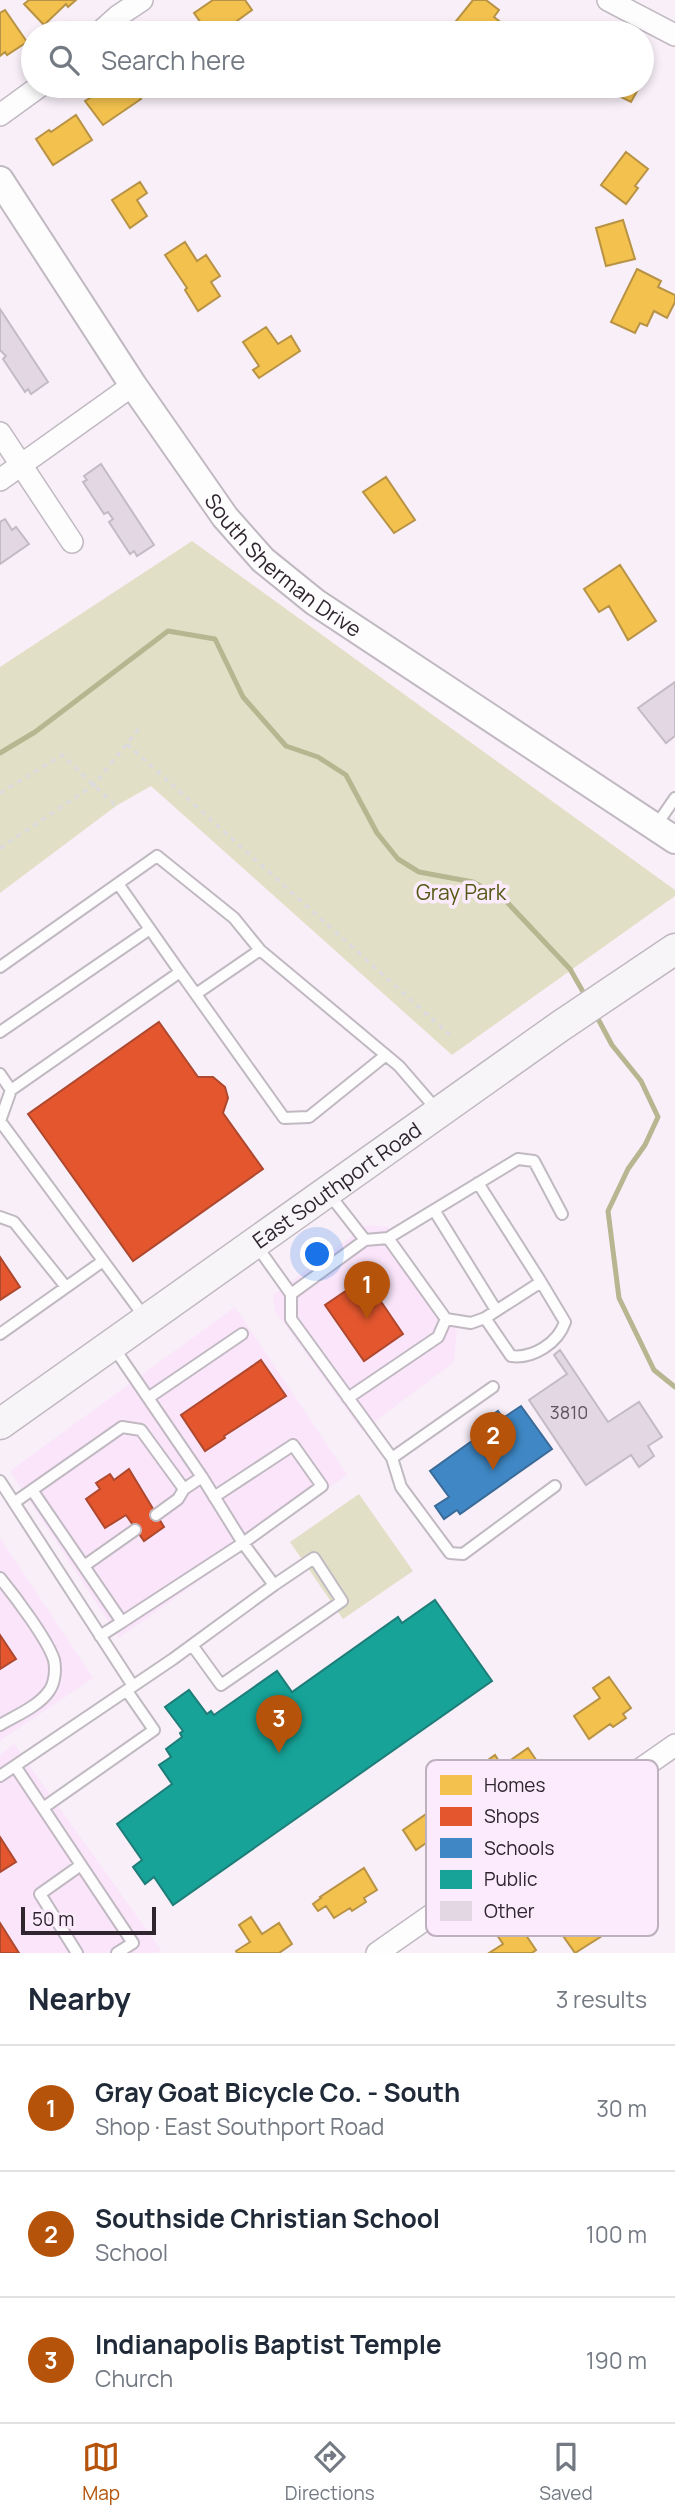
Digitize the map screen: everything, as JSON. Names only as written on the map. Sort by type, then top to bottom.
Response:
[{"type":"main road","name":"East Southport Road","points":[[0,1424],[559,1027],[675,949]]},
{"type":"street","points":[[112,21],[142,0]]},
{"type":"street","points":[[608,0],[648,21]]},
{"type":"street","points":[[654,24],[675,35]]},
{"type":"street","points":[[0,115],[23,98]]},
{"type":"street","name":"South Sherman Drive","points":[[0,180],[133,385],[225,517],[257,554],[281,577],[315,602],[665,833]]},
{"type":"street","points":[[0,480],[133,385]]},
{"type":"street","points":[[0,433],[72,542]]},
{"type":"street","points":[[654,1760],[675,1745]]},
{"type":"street","points":[[377,1953],[426,1919]]},
{"type":"lane","points":[[665,833],[675,798]]},
{"type":"lane","points":[[0,967],[157,856],[234,918],[260,950],[399,1066],[439,1112]]},
{"type":"lane","points":[[119,885],[284,1118],[309,1117],[386,1055]]},
{"type":"lane","points":[[0,1032],[150,929]]},
{"type":"lane","points":[[195,994],[260,950]]},
{"type":"lane","points":[[146,1319],[0,1121],[11,1090],[180,972]]},
{"type":"lane","points":[[0,1074],[11,1090]]},
{"type":"lane","points":[[291,1294],[365,1240],[387,1238],[518,1159],[534,1161],[562,1214]]},
{"type":"lane","points":[[478,1183],[565,1322],[561,1335],[526,1358],[511,1356],[485,1318]]},
{"type":"lane","points":[[328,1191],[365,1240]]},
{"type":"lane","points":[[433,1210],[496,1310]]},
{"type":"lane","points":[[0,1217],[14,1222],[66,1287]]},
{"type":"lane","points":[[387,1238],[446,1319],[471,1322],[485,1318],[541,1282]]},
{"type":"lane","points":[[254,1243],[291,1294],[291,1319],[392,1458],[401,1487],[450,1553],[463,1554],[555,1486]]},
{"type":"lane","points":[[0,1317],[4,1331],[103,1261]]},
{"type":"lane","points":[[348,1398],[438,1337],[446,1319]]},
{"type":"lane","points":[[148,1398],[242,1334]]},
{"type":"lane","points":[[111,1344],[274,1586]]},
{"type":"lane","points":[[392,1458],[493,1387]]},
{"type":"lane","points":[[15,1502],[122,1427],[141,1430],[184,1489]]},
{"type":"lane","points":[[100,1636],[243,1543],[322,1486],[293,1445],[214,1497]]},
{"type":"lane","points":[[156,1515],[178,1499],[184,1489],[202,1478]]},
{"type":"lane","points":[[0,1481],[100,1636],[154,1730],[43,1808]]},
{"type":"lane","points":[[33,1490],[122,1622]]},
{"type":"lane","points":[[84,1566],[135,1530]]},
{"type":"lane","points":[[0,1776],[314,1558],[342,1601],[221,1685],[192,1645]]},
{"type":"lane","points":[[0,1578],[18,1600],[53,1658],[55,1669],[51,1689],[44,1697],[0,1725]]},
{"type":"lane","points":[[15,1766],[133,1943],[117,1953]]},
{"type":"lane","points":[[77,1953],[40,1894],[81,1865]]},
{"type":"path","points":[[0,848],[94,785],[141,727]]},
{"type":"path","points":[[127,744],[452,1037]]},
{"type":"path","points":[[0,793],[62,755],[116,806]]},
{"type":"shaded area","points":[[367,1225],[388,1227],[457,1330],[454,1362],[362,1431],[275,1311],[273,1295]]},
{"type":"shaded area","points":[[235,1307],[347,1475],[119,1638],[10,1471]]},
{"type":"shaded area","points":[[0,1538],[93,1678],[0,1741]]},
{"type":"shaded area","points":[[14,1744],[161,1950],[157,1953],[0,1953],[0,1755]]},
{"type":"green space","name":"Gray Park","points":[[192,541],[675,890],[675,896],[452,1055],[151,786],[116,806],[0,893],[0,667]]},
{"type":"green space","points":[[359,1494],[413,1571],[343,1619],[290,1542]]},
{"type":"building: Homes","points":[[29,0],[76,0],[68,7],[66,4],[48,21],[40,21],[24,4]]},
{"type":"building: Homes","points":[[213,0],[245,0],[252,10],[237,21],[200,21],[194,13]]},
{"type":"building: Homes","points":[[473,0],[486,0],[499,10],[494,17],[499,21],[456,21]]},
{"type":"building: Homes","points":[[5,10],[21,33],[21,46],[7,55],[5,52],[0,56],[0,13]]},
{"type":"building: Homes","points":[[90,98],[141,99],[103,125],[85,101]]},
{"type":"building: Homes","points":[[76,115],[92,140],[53,165],[36,139]]},
{"type":"building: Homes","points":[[626,152],[648,169],[626,204],[601,185]]},
{"type":"building: Homes","points":[[140,182],[147,193],[137,200],[147,216],[130,228],[112,200]]},
{"type":"building: Homes","points":[[623,220],[635,259],[606,266],[596,228]]},
{"type":"building: Homes","points":[[185,242],[197,261],[206,255],[220,276],[211,282],[220,296],[198,311],[185,290],[187,288],[165,255]]},
{"type":"building: Homes","points":[[637,269],[661,281],[658,287],[675,295],[675,302],[667,318],[654,311],[647,326],[640,323],[635,333],[611,322]]},
{"type":"building: Homes","points":[[266,327],[278,344],[291,336],[300,351],[259,378],[253,370],[259,366],[243,342]]},
{"type":"building: Homes","points":[[386,477],[415,520],[394,533],[363,492]]},
{"type":"building: Homes","points":[[620,565],[656,621],[628,640],[609,606],[599,612],[584,589]]},
{"type":"building: Homes","points":[[609,1677],[631,1708],[623,1714],[626,1718],[613,1727],[610,1724],[589,1739],[574,1716],[600,1698],[593,1688]]},
{"type":"building: Homes","points":[[528,1748],[536,1760],[511,1760]]},
{"type":"building: Homes","points":[[426,1814],[426,1843],[416,1850],[403,1830]]},
{"type":"building: Homes","points":[[364,1868],[377,1890],[364,1898],[366,1902],[334,1918],[326,1906],[318,1911],[313,1904],[320,1897]]},
{"type":"building: Homes","points":[[251,1917],[262,1934],[279,1923],[292,1944],[279,1953],[237,1953],[236,1951],[250,1942],[239,1925]]},
{"type":"building: Homes","points":[[498,1936],[526,1936],[536,1950],[532,1953],[489,1953],[503,1944]]},
{"type":"building: Homes","points":[[563,1936],[602,1936],[575,1953]]},
{"type":"building: Shops","points":[[159,1022],[198,1077],[213,1077],[225,1087],[228,1098],[223,1113],[263,1169],[133,1261],[28,1114]]},
{"type":"building: Shops","points":[[0,1257],[20,1287],[0,1300]]},
{"type":"building: Shops","points":[[365,1278],[403,1334],[364,1361],[325,1305]]},
{"type":"building: Shops","points":[[261,1360],[286,1396],[205,1451],[181,1415]]},
{"type":"building: Shops","points":[[129,1469],[164,1527],[144,1541],[126,1515],[105,1528],[86,1499],[100,1489],[96,1483],[110,1474],[114,1480]]},
{"type":"building: Shops","points":[[0,1635],[16,1659],[0,1669]]},
{"type":"building: Shops","points":[[0,1837],[16,1862],[0,1872]]},
{"type":"building: Shops","points":[[0,1923],[19,1953],[0,1953]]},
{"type":"building: Schools","points":[[521,1406],[552,1449],[460,1514],[457,1510],[444,1519],[435,1506],[449,1497],[430,1471],[490,1428],[485,1420],[498,1411],[503,1418]]},
{"type":"building: Public","points":[[435,1600],[492,1681],[173,1905],[154,1877],[145,1884],[133,1867],[142,1860],[117,1824],[172,1784],[159,1765],[171,1757],[166,1749],[182,1737],[180,1733],[183,1731],[165,1707],[189,1690],[207,1714],[211,1711],[214,1715],[277,1671],[292,1692],[398,1617],[402,1623]]},
{"type":"building: Other","points":[[0,309],[48,382],[31,394],[28,389],[25,392],[3,359],[6,356],[0,350]]},
{"type":"building: Other","points":[[101,464],[154,545],[137,556],[134,551],[130,554],[109,522],[113,519],[108,512],[104,514],[83,482],[87,480],[84,476]]},
{"type":"building: Other","points":[[5,519],[12,530],[16,527],[29,544],[0,564],[0,522]]},
{"type":"building: Other","points":[[675,682],[675,736],[666,743],[638,708]]},
{"type":"building: Other","points":[[560,1350],[608,1422],[639,1402],[662,1437],[648,1446],[654,1456],[639,1467],[631,1455],[586,1485],[529,1400],[567,1374],[554,1355]]},
{"type":"waterway","points":[[0,753],[35,732],[168,631],[215,639],[243,697],[286,746],[318,757],[346,775],[377,833],[398,859],[419,872],[473,882],[504,899],[570,969],[586,997]]},
{"type":"waterway","points":[[596,1015],[612,1045],[641,1081],[658,1117],[608,1211],[619,1298],[654,1370],[675,1387]]},
{"type":"place","name":"Gray Goat Bicycle Co. - South","points":[[367,1319]]},
{"type":"place","name":"Southside Christian School","points":[[493,1470]]},
{"type":"place","name":"Indianapolis Baptist Temple","points":[[279,1753]]}]
